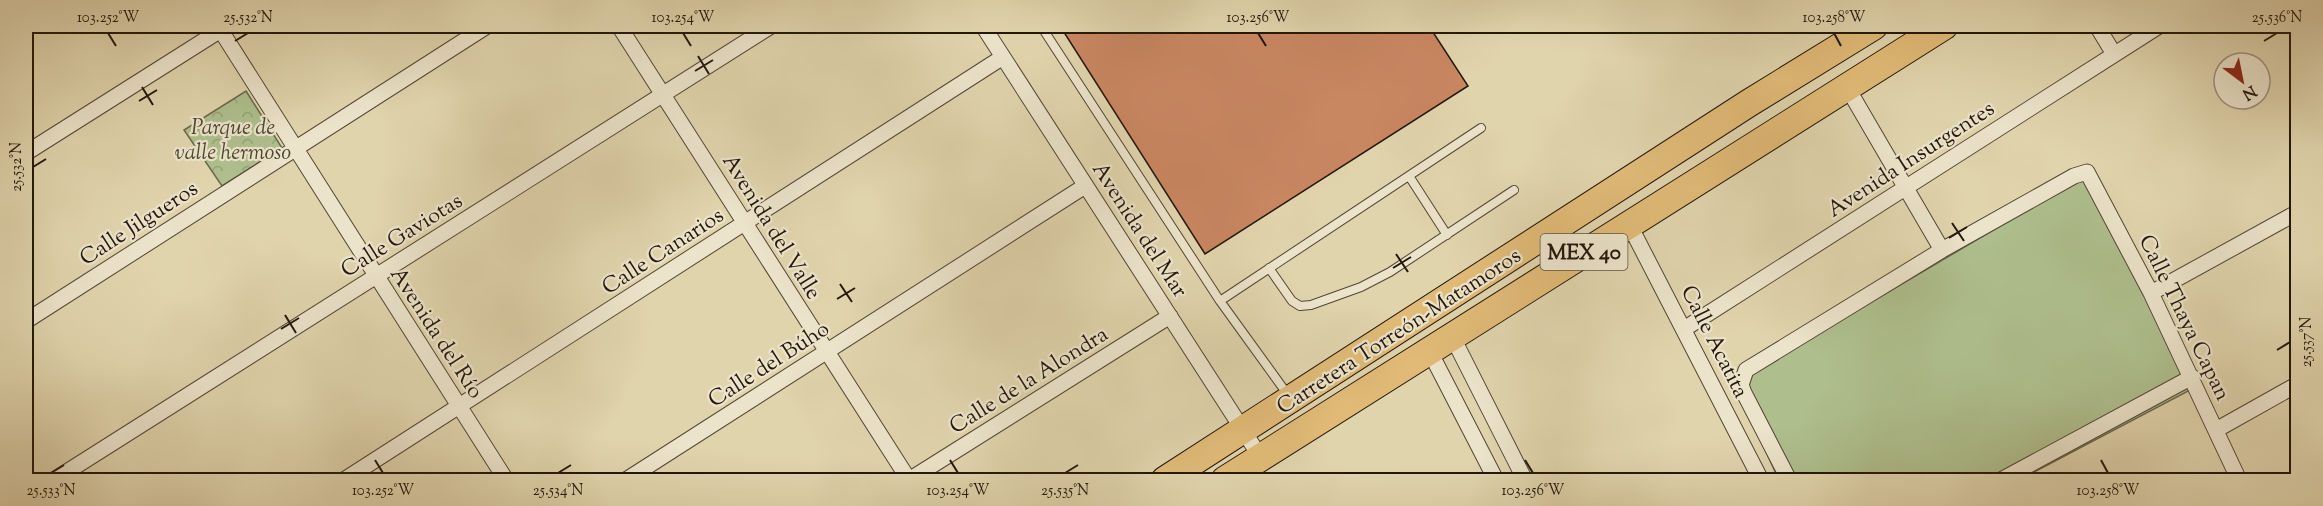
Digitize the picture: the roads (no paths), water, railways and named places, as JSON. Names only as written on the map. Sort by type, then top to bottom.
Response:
[{"type":"highway","name":"Carretera Torreón-Matamoros","points":[[1165,480],[1749,103],[1874,26]]},
{"type":"highway","name":"MEX 40","points":[[1225,480],[1944,26]]},
{"type":"street","name":"Calle Jilgueros","points":[[26,321],[487,26]]},
{"type":"street","name":"Avenida del Valle","points":[[619,26],[909,480]]},
{"type":"street","name":"Calle Gaviotas","points":[[54,480],[771,26]]},
{"type":"street","name":"Avenida del Mar","points":[[983,26],[1261,458]]},
{"type":"street","points":[[2097,26],[2114,54]]},
{"type":"street","name":"Avenida Insurgentes","points":[[1684,329],[2159,26]]},
{"type":"street","name":"Avenida del Río","points":[[221,27],[376,277],[506,480]]},
{"type":"street","points":[[26,153],[221,27]]},
{"type":"street","name":"Calle Canarios","points":[[344,480],[1003,57]]},
{"type":"street","points":[[1789,480],[1744,393],[1741,385],[1746,370],[1942,250],[1847,87]]},
{"type":"street","name":"Calle Thaya Capan","points":[[1942,250],[2074,176],[2087,172],[2151,293],[2239,480]]},
{"type":"street","name":"Calle del Búho","points":[[626,480],[1085,186]]},
{"type":"street","points":[[2151,293],[2298,212]]},
{"type":"street","name":"Calle Acatita","points":[[1629,224],[1761,480]]},
{"type":"street","name":"Calle de la Alondra","points":[[909,480],[1170,316]]},
{"type":"street","points":[[1452,336],[1525,480]]},
{"type":"street","points":[[1429,350],[1496,480]]},
{"type":"street","points":[[2001,480],[2017,477],[2192,377]]},
{"type":"street","points":[[2216,430],[2298,384]]},
{"type":"lane","points":[[1041,26],[1220,301],[1291,399]]},
{"type":"lane","points":[[1220,301],[1481,128]]},
{"type":"lane","points":[[1409,176],[1447,235]]},
{"type":"lane","points":[[1269,268],[1292,301],[1300,306],[1311,305],[1374,281],[1514,190]]},
{"type":"park label","name":"Parque de valle hermoso","points":[[233,138]]}]
